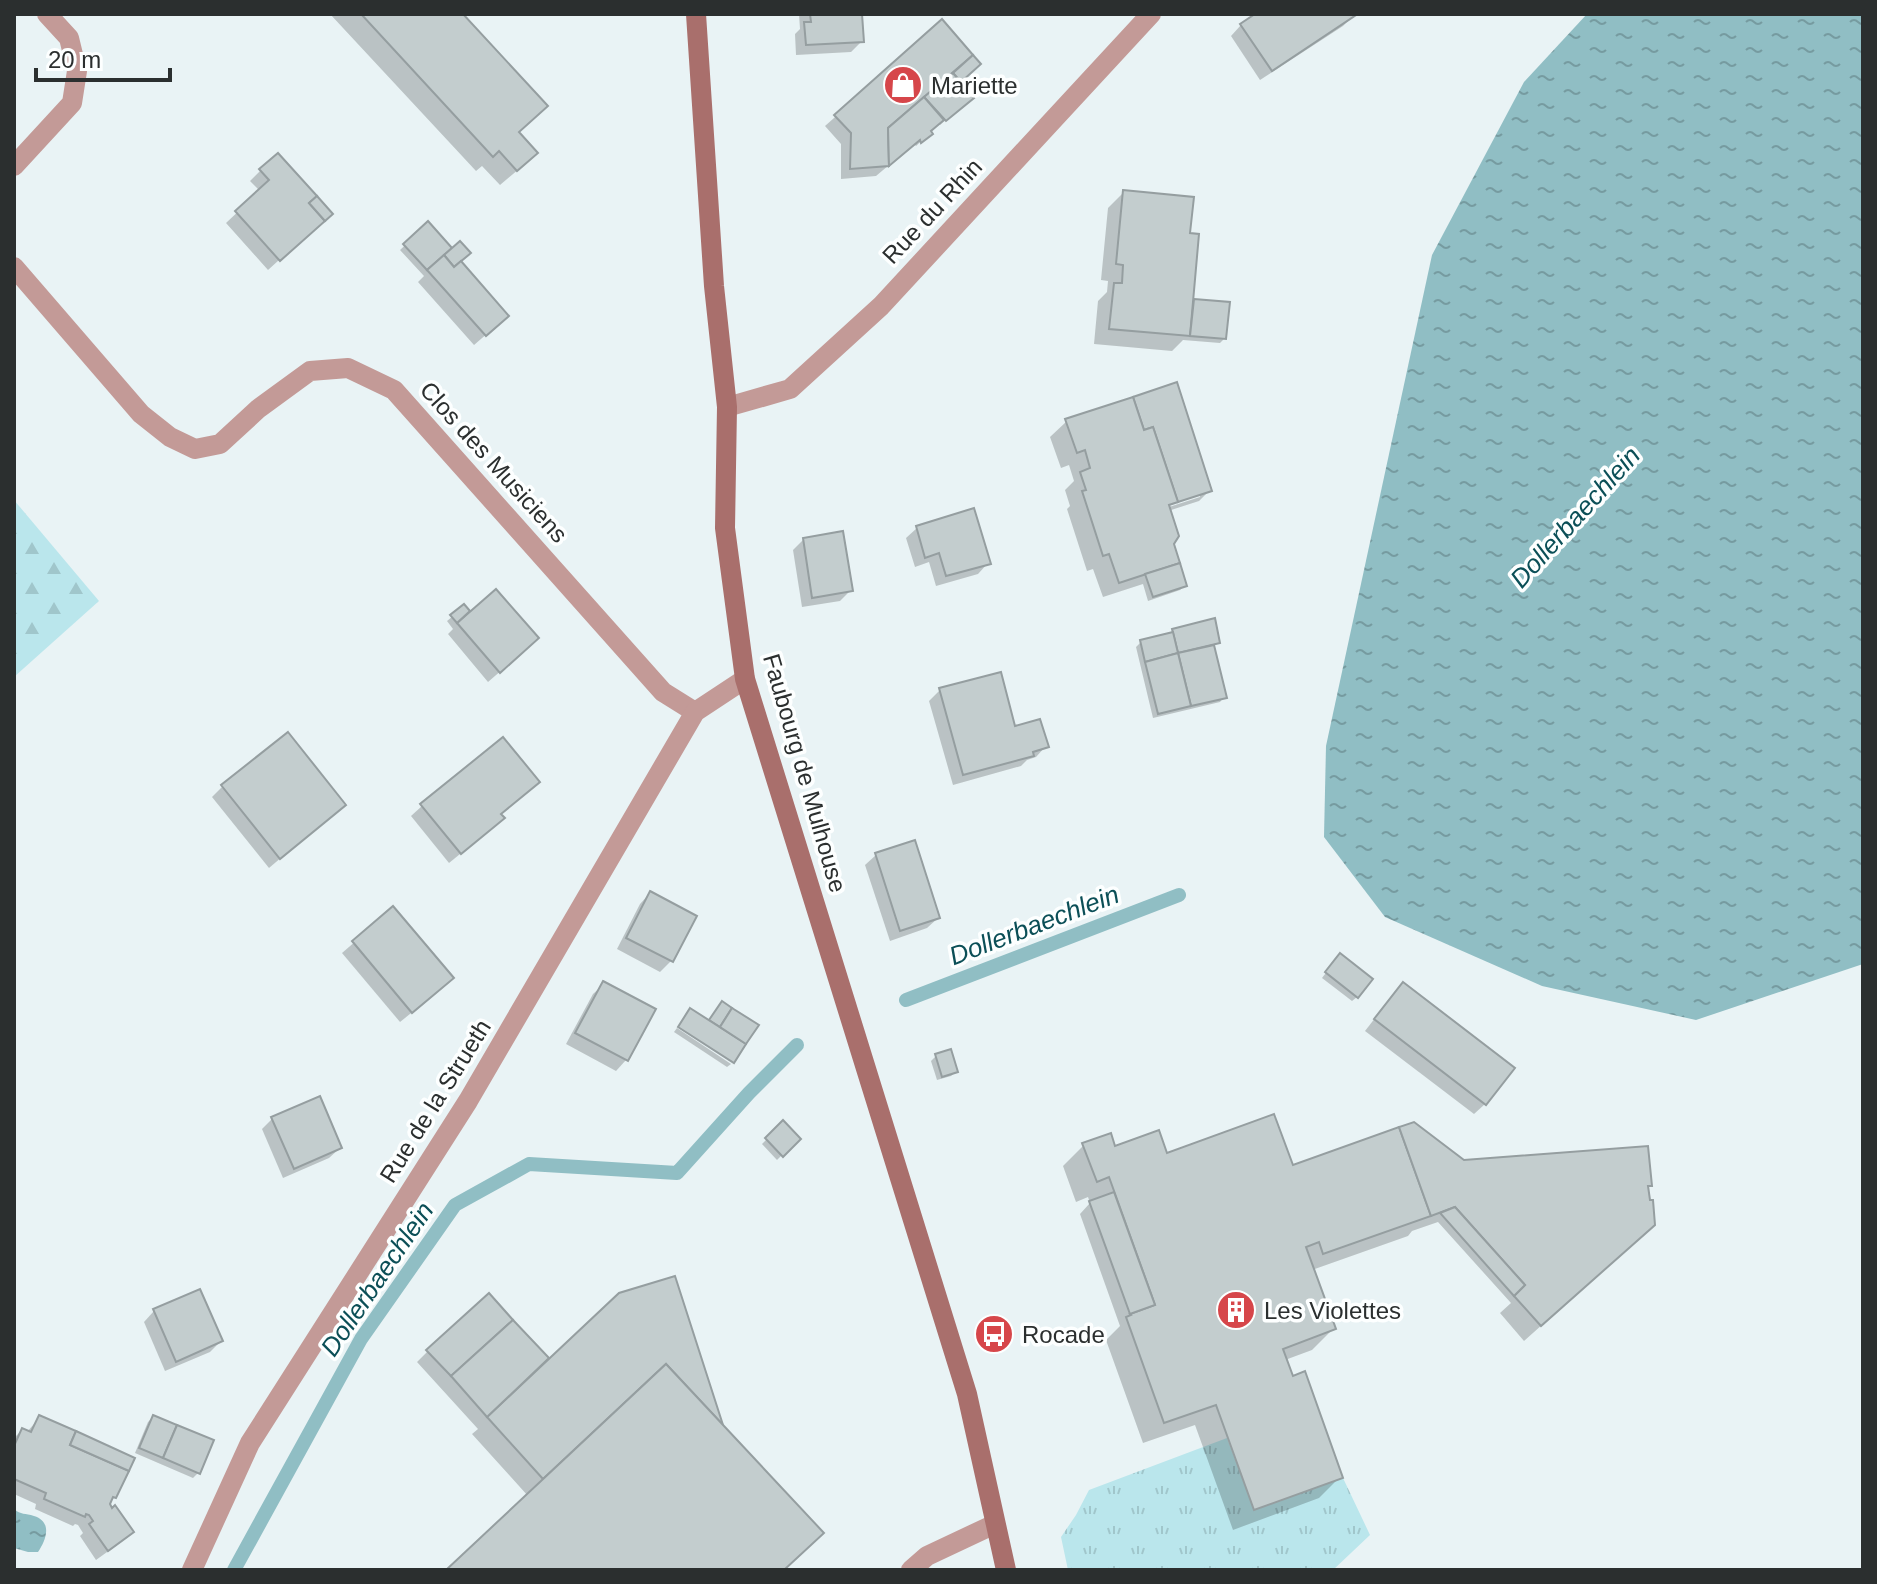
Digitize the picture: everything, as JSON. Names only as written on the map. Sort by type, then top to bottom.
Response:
[{"type":"main road","name":"Faubourg de Mulhouse","points":[[696,14],[714,286],[727,407],[725,528],[745,679],[967,1394],[1006,1570]]},
{"type":"street","points":[[14,166],[72,103],[77,71],[69,38],[47,14]]},
{"type":"street","name":"Rue du Rhin","points":[[727,407],[790,389],[881,306],[1151,14]]},
{"type":"street","name":"Clos des Musiciens","points":[[14,267],[141,414],[170,437],[195,449],[220,444],[258,409],[310,371],[348,368],[394,390],[663,692],[695,712]]},
{"type":"street","name":"Rue de la Strueth","points":[[192,1570],[250,1443],[468,1101],[695,712],[745,679]]},
{"type":"street","points":[[911,1570],[927,1556],[995,1524]]},
{"type":"green space","points":[[14,500],[99,601],[14,677]]},
{"type":"green space","points":[[1227,1438],[1254,1510],[1343,1478],[1370,1535],[1333,1570],[1068,1570],[1061,1537],[1089,1490]]},
{"type":"water","points":[[1587,14],[1863,14],[1863,964],[1696,1020],[1542,986],[1385,917],[1324,837],[1326,746],[1432,255],[1524,82]]},
{"type":"water","points":[[14,1509],[44,1522],[45,1537],[38,1552],[14,1548]]},
{"type":"building","points":[[361,14],[463,14],[548,106],[519,132],[538,153],[517,171],[499,151],[493,157]]},
{"type":"building","points":[[810,14],[862,14],[864,42],[806,45],[804,22],[811,22]]},
{"type":"building","points":[[1255,14],[1356,15],[1272,71],[1240,24]]},
{"type":"building","name":"Mariette","points":[[942,19],[973,55],[888,128],[889,166],[850,169],[851,133],[834,115]]},
{"type":"building","points":[[973,55],[981,64],[961,82],[953,73]]},
{"type":"building","points":[[953,73],[974,98],[946,121],[924,97]]},
{"type":"building","points":[[924,97],[944,120],[931,131],[933,134],[921,143],[920,140],[889,166],[888,128]]},
{"type":"building","points":[[278,153],[317,196],[309,203],[325,221],[280,261],[235,211],[269,180],[259,169]]},
{"type":"building","points":[[1123,190],[1194,197],[1190,233],[1199,234],[1190,336],[1109,329],[1114,283],[1122,283],[1123,265],[1116,264]]},
{"type":"building","points":[[317,196],[333,214],[325,221],[309,203]]},
{"type":"building","points":[[428,221],[452,248],[427,270],[403,244]]},
{"type":"building","points":[[460,241],[471,253],[454,267],[444,255]]},
{"type":"building","points":[[444,255],[454,267],[461,261],[509,316],[486,336],[427,270]]},
{"type":"building","points":[[1194,299],[1230,302],[1226,339],[1190,336]]},
{"type":"building","points":[[1177,382],[1212,491],[1178,502],[1153,427],[1144,430],[1133,397]]},
{"type":"building","points":[[1133,397],[1144,430],[1153,427],[1178,502],[1169,505],[1179,536],[1174,544],[1180,563],[1119,583],[1109,554],[1103,556],[1082,491],[1086,490],[1080,472],[1090,468],[1085,450],[1077,453],[1065,419]]},
{"type":"building","points":[[974,508],[991,564],[946,576],[939,553],[925,558],[916,526]]},
{"type":"building","points":[[843,531],[853,591],[812,598],[803,538]]},
{"type":"building","points":[[1180,563],[1187,586],[1153,597],[1145,574]]},
{"type":"building","points":[[496,589],[539,638],[500,673],[457,623]]},
{"type":"building","points":[[464,604],[470,611],[457,623],[450,615]]},
{"type":"building","points":[[1215,618],[1220,643],[1178,653],[1172,629]]},
{"type":"building","points":[[1173,632],[1178,653],[1145,662],[1140,640]]},
{"type":"building","points":[[1214,645],[1227,698],[1191,706],[1178,653]]},
{"type":"building","points":[[1178,653],[1191,706],[1158,714],[1145,662]]},
{"type":"building","points":[[1001,672],[1015,726],[1040,719],[1049,747],[1033,752],[1034,756],[963,775],[939,688]]},
{"type":"building","points":[[288,732],[346,805],[280,859],[221,785]]},
{"type":"building","points":[[503,737],[540,782],[501,814],[505,818],[461,854],[420,804]]},
{"type":"building","points":[[915,840],[940,918],[900,931],[875,853]]},
{"type":"building","points":[[650,891],[697,916],[673,962],[626,938]]},
{"type":"building","points":[[393,906],[454,978],[412,1013],[352,941]]},
{"type":"building","points":[[1340,953],[1373,979],[1358,998],[1325,972]]},
{"type":"building","points":[[603,981],[656,1009],[628,1061],[575,1033]]},
{"type":"building","points":[[1403,982],[1515,1068],[1486,1105],[1374,1019]]},
{"type":"building","points":[[722,1001],[732,1008],[720,1027],[709,1020]]},
{"type":"building","points":[[690,1008],[746,1044],[734,1063],[678,1027]]},
{"type":"building","points":[[732,1008],[759,1025],[746,1044],[720,1027]]},
{"type":"building","points":[[951,1049],[958,1072],[942,1077],[935,1054]]},
{"type":"building","points":[[320,1096],[342,1148],[294,1169],[271,1117]]},
{"type":"building","name":"Les Violettes","points":[[1274,1114],[1293,1165],[1399,1127],[1431,1216],[1323,1254],[1319,1242],[1306,1247],[1336,1329],[1283,1349],[1293,1376],[1305,1371],[1343,1478],[1254,1510],[1216,1405],[1164,1423],[1126,1317],[1155,1305],[1109,1177],[1097,1182],[1082,1143],[1111,1133],[1115,1146],[1159,1130],[1167,1153]]},
{"type":"building","points":[[783,1120],[801,1139],[783,1157],[765,1138]]},
{"type":"building","points":[[1414,1122],[1464,1160],[1648,1146],[1652,1186],[1648,1186],[1650,1200],[1653,1200],[1655,1225],[1541,1326],[1514,1296],[1525,1285],[1455,1207],[1431,1216],[1399,1127]]},
{"type":"building","points":[[1114,1192],[1155,1305],[1130,1314],[1089,1201]]},
{"type":"building","points":[[1455,1207],[1525,1285],[1514,1296],[1440,1213]]},
{"type":"building","points":[[675,1276],[723,1425],[666,1364],[543,1479],[487,1417],[619,1293]]},
{"type":"building","points":[[200,1289],[223,1341],[176,1362],[153,1309]]},
{"type":"building","points":[[489,1293],[513,1320],[451,1376],[426,1350]]},
{"type":"building","points":[[513,1320],[549,1358],[487,1417],[451,1376]]},
{"type":"building","points":[[666,1364],[824,1533],[784,1570],[446,1570]]},
{"type":"building","points":[[39,1415],[76,1431],[70,1445],[129,1471],[110,1504],[112,1508],[115,1505],[134,1532],[108,1551],[89,1524],[93,1521],[89,1515],[85,1517],[44,1499],[46,1493],[14,1479],[14,1446],[22,1428],[31,1432]]},
{"type":"building","points":[[153,1415],[177,1425],[163,1458],[139,1448]]},
{"type":"building","points":[[177,1425],[214,1440],[200,1474],[163,1458]]},
{"type":"building","points":[[76,1431],[135,1458],[129,1471],[70,1445]]},
{"type":"waterway","name":"Dollerbaechlein","points":[[906,1000],[1179,895]]},
{"type":"waterway","name":"Dollerbaechlein","points":[[234,1570],[361,1339],[455,1205],[529,1164],[677,1173],[797,1045]]},
{"type":"place","name":"Mariette","points":[[903,85]]},
{"type":"place","name":"Les Violettes","points":[[1236,1310]]},
{"type":"place","name":"Rocade","points":[[994,1334]]}]
